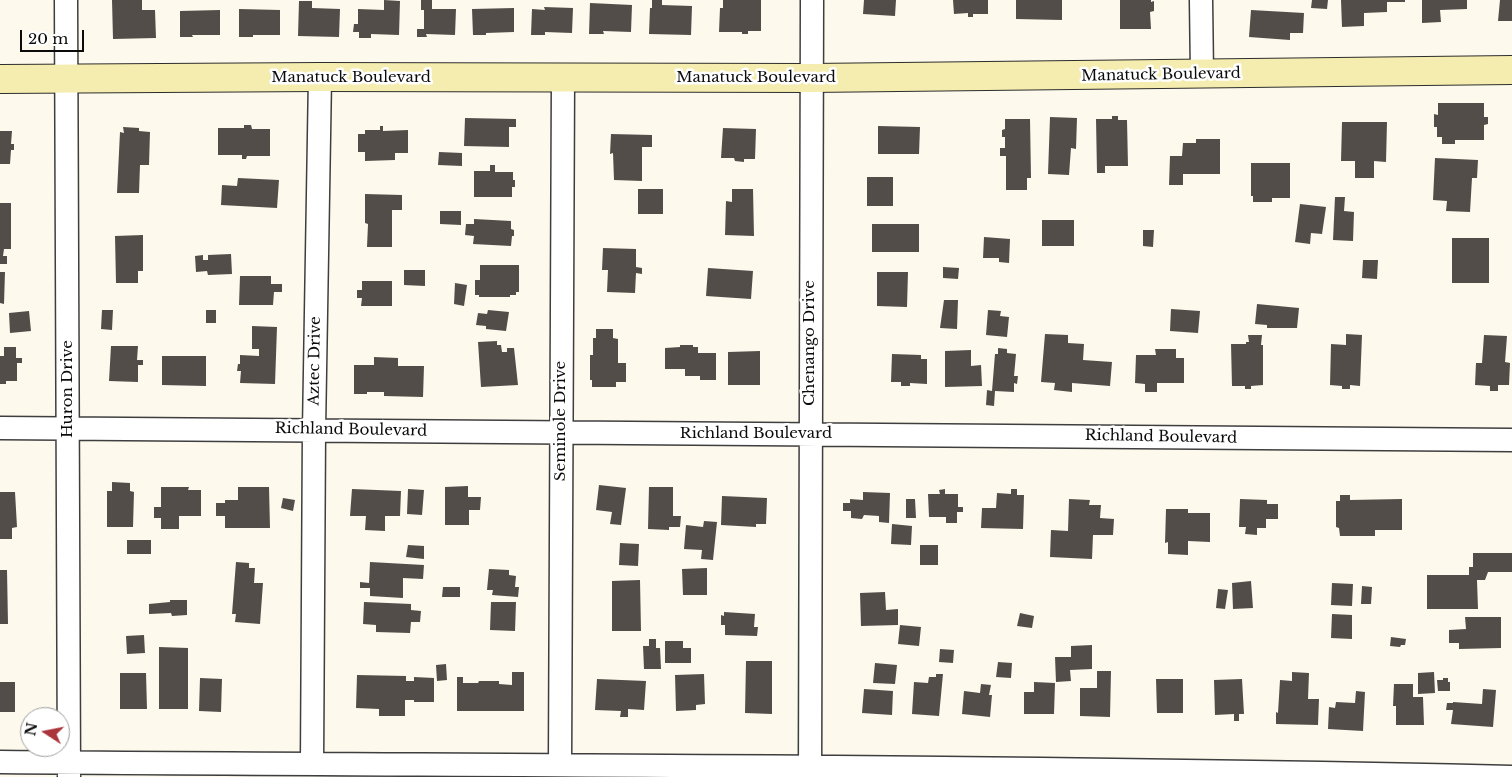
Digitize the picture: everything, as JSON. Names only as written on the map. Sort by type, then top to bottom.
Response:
[{"type":"street","name":"Huron Drive","points":[[66,0],[69,770]]},
{"type":"street","name":"Chenango Drive","points":[[810,772],[812,0]]},
{"type":"street","points":[[1202,0],[1202,74]]},
{"type":"street","name":"Manatuck Boulevard","points":[[0,80],[320,77],[811,78],[1512,70]]},
{"type":"street","name":"Aztec Drive","points":[[312,764],[314,430],[320,77]]},
{"type":"street","name":"Seminole Drive","points":[[560,765],[563,78]]},
{"type":"street","name":"Richland Boulevard","points":[[0,428],[1512,440]]},
{"type":"street","points":[[0,762],[69,770],[312,764],[560,765],[810,772],[1325,773],[1512,776]]},
{"type":"building","points":[[112,0],[142,0],[142,10],[155,10],[156,38],[113,39]]},
{"type":"building","points":[[384,0],[400,1],[399,35],[371,34],[371,38],[359,38],[359,32],[353,32],[354,24],[358,24],[358,9],[384,10]]},
{"type":"building","points":[[421,0],[432,0],[432,9],[456,9],[455,35],[426,34],[427,37],[417,37],[417,29],[424,29],[424,10],[421,10]]},
{"type":"building","points":[[652,0],[662,0],[662,5],[692,6],[691,35],[649,34]]},
{"type":"building","points":[[723,0],[761,0],[761,31],[748,31],[748,34],[742,34],[742,32],[719,32],[720,8],[723,8]]},
{"type":"building","points":[[864,0],[896,0],[895,16],[863,14]]},
{"type":"building","points":[[953,0],[988,0],[988,14],[973,14],[973,17],[968,17],[968,13],[954,14]]},
{"type":"building","points":[[1016,0],[1062,0],[1062,20],[1016,19]]},
{"type":"building","points":[[1120,0],[1154,1],[1154,11],[1150,12],[1151,29],[1120,29]]},
{"type":"building","points":[[1312,0],[1328,0],[1327,9],[1311,8]]},
{"type":"building","points":[[1341,0],[1405,0],[1405,2],[1387,2],[1387,12],[1364,13],[1364,26],[1342,27]]},
{"type":"building","points":[[1422,0],[1467,0],[1467,9],[1440,10],[1441,22],[1422,23]]},
{"type":"building","points":[[1500,0],[1512,0],[1512,21],[1498,21]]},
{"type":"building","points":[[299,1],[312,1],[312,8],[340,9],[339,37],[298,36]]},
{"type":"building","points":[[590,3],[632,5],[631,32],[603,31],[604,34],[589,34]]},
{"type":"building","points":[[544,7],[573,8],[572,33],[545,32],[545,35],[531,35],[532,9],[545,10]]},
{"type":"building","points":[[514,8],[514,32],[473,35],[472,9]]},
{"type":"building","points":[[239,9],[280,10],[280,35],[239,37]]},
{"type":"building","points":[[220,10],[220,35],[180,37],[180,11]]},
{"type":"building","points":[[1251,10],[1304,13],[1303,33],[1290,33],[1290,40],[1249,37]]},
{"type":"building","points":[[1438,103],[1484,103],[1484,117],[1488,117],[1488,124],[1484,125],[1484,140],[1455,140],[1455,144],[1442,144],[1442,137],[1437,137],[1437,127],[1434,127],[1434,114],[1438,115]]},
{"type":"building","points":[[1112,116],[1118,116],[1118,120],[1127,120],[1128,166],[1105,166],[1105,173],[1097,173],[1096,119],[1112,119]]},
{"type":"building","points":[[1050,117],[1077,118],[1076,149],[1071,148],[1069,175],[1048,174]]},
{"type":"building","points":[[465,118],[516,119],[516,127],[509,127],[509,147],[464,146]]},
{"type":"building","points":[[1005,119],[1030,119],[1031,178],[1027,178],[1027,190],[1006,190],[1006,156],[1000,156],[1000,148],[1005,148],[1005,137],[1002,137],[1002,130],[1005,129]]},
{"type":"building","points":[[1342,122],[1387,122],[1386,162],[1374,161],[1374,178],[1355,178],[1355,161],[1341,161]]},
{"type":"building","points":[[244,125],[251,125],[252,129],[270,129],[270,156],[247,156],[246,159],[242,159],[242,155],[218,155],[218,128],[244,128]]},
{"type":"building","points":[[380,126],[383,126],[383,131],[408,130],[408,153],[395,153],[395,160],[365,161],[365,152],[358,152],[358,134],[365,134],[365,130],[380,130]]},
{"type":"building","points":[[878,126],[920,127],[919,154],[878,154]]},
{"type":"building","points":[[123,127],[139,128],[139,131],[150,132],[149,165],[140,165],[139,193],[117,193],[120,132],[124,133]]},
{"type":"building","points":[[723,128],[756,129],[755,159],[744,159],[744,162],[735,161],[734,158],[721,158]]},
{"type":"building","points":[[0,131],[12,131],[11,144],[14,144],[14,150],[11,150],[10,164],[0,164]]},
{"type":"building","points":[[611,134],[652,135],[652,147],[642,147],[642,181],[614,180],[613,153],[610,154]]},
{"type":"building","points":[[1196,139],[1220,139],[1220,174],[1183,174],[1183,185],[1169,185],[1170,156],[1182,156],[1183,143],[1196,143]]},
{"type":"building","points":[[439,152],[462,153],[462,166],[438,165]]},
{"type":"building","points":[[1435,158],[1478,160],[1477,178],[1472,178],[1470,212],[1446,211],[1447,201],[1433,200]]},
{"type":"building","points":[[1251,163],[1290,163],[1290,198],[1272,198],[1272,202],[1253,202],[1253,196],[1251,196]]},
{"type":"building","points":[[490,165],[495,165],[495,172],[513,172],[515,187],[512,187],[512,197],[474,197],[474,171],[490,171]]},
{"type":"building","points":[[867,177],[893,177],[893,206],[867,206]]},
{"type":"building","points":[[238,178],[279,180],[277,208],[221,205],[222,185],[237,186]]},
{"type":"building","points":[[638,189],[663,189],[663,214],[638,214]]},
{"type":"building","points":[[732,189],[753,189],[754,236],[725,235],[726,201],[732,202]]},
{"type":"building","points":[[365,194],[402,195],[402,210],[392,210],[392,247],[367,247],[368,224],[365,223]]},
{"type":"building","points":[[1335,197],[1345,197],[1344,211],[1354,212],[1353,241],[1333,240]]},
{"type":"building","points":[[0,203],[11,203],[11,249],[4,249],[3,256],[7,256],[7,264],[0,264]]},
{"type":"building","points":[[1300,204],[1326,207],[1322,234],[1311,233],[1310,244],[1295,242]]},
{"type":"building","points":[[440,211],[461,211],[461,225],[440,224]]},
{"type":"building","points":[[474,219],[511,221],[511,229],[514,230],[514,236],[512,236],[511,246],[473,244],[474,236],[465,235],[466,224],[474,224]]},
{"type":"building","points":[[1042,220],[1074,220],[1074,246],[1042,246]]},
{"type":"building","points":[[872,224],[919,224],[919,252],[872,252]]},
{"type":"building","points":[[1143,230],[1154,230],[1153,247],[1143,246]]},
{"type":"building","points":[[143,235],[143,271],[138,271],[138,283],[116,283],[115,236]]},
{"type":"building","points":[[984,237],[1010,239],[1009,263],[999,262],[999,258],[983,258]]},
{"type":"building","points":[[1452,238],[1489,238],[1489,283],[1452,283]]},
{"type":"building","points":[[603,248],[636,249],[636,267],[642,268],[642,274],[636,273],[635,293],[607,292],[608,270],[602,270]]},
{"type":"building","points":[[231,254],[232,274],[208,275],[207,271],[196,272],[195,256],[203,255],[203,260],[208,260],[208,255]]},
{"type":"building","points":[[1363,260],[1378,260],[1377,279],[1362,278]]},
{"type":"building","points":[[480,265],[519,265],[519,292],[516,292],[516,295],[510,295],[510,297],[479,297],[479,295],[475,295],[475,280],[480,280]]},
{"type":"building","points":[[943,267],[959,268],[958,279],[943,278]]},
{"type":"building","points":[[708,268],[753,271],[751,299],[706,296]]},
{"type":"building","points":[[404,270],[425,270],[425,286],[404,285]]},
{"type":"building","points":[[0,272],[5,272],[4,304],[0,303]]},
{"type":"building","points":[[877,272],[908,272],[907,307],[877,306]]},
{"type":"building","points":[[240,276],[271,276],[271,284],[282,284],[282,292],[274,292],[273,305],[239,305]]},
{"type":"building","points":[[362,281],[392,281],[392,306],[361,306],[362,298],[357,298],[357,290],[362,290]]},
{"type":"building","points":[[455,283],[467,285],[464,306],[454,304]]},
{"type":"building","points":[[944,300],[958,300],[957,329],[940,328]]},
{"type":"building","points":[[1257,304],[1299,308],[1297,328],[1267,328],[1267,325],[1255,324]]},
{"type":"building","points":[[1171,309],[1200,311],[1198,333],[1170,331]]},
{"type":"building","points":[[102,310],[113,310],[112,330],[101,329]]},
{"type":"building","points":[[206,310],[216,310],[216,323],[206,323]]},
{"type":"building","points":[[488,310],[509,312],[506,331],[486,329],[486,326],[476,325],[478,313],[487,314]]},
{"type":"building","points":[[988,310],[1001,311],[1000,316],[1009,317],[1007,337],[986,335]]},
{"type":"building","points":[[29,311],[31,331],[10,333],[9,313]]},
{"type":"building","points":[[252,326],[277,327],[275,384],[240,383],[241,371],[237,371],[238,364],[240,364],[240,355],[259,356],[259,349],[252,349]]},
{"type":"building","points":[[596,329],[613,329],[613,338],[618,339],[618,363],[626,363],[626,382],[616,382],[616,387],[592,387],[592,380],[590,380],[590,355],[593,355],[593,338],[596,338]]},
{"type":"building","points":[[1045,334],[1068,335],[1068,343],[1084,344],[1083,360],[1112,362],[1110,386],[1072,383],[1072,392],[1054,390],[1055,383],[1041,382]]},
{"type":"building","points":[[1346,334],[1362,335],[1360,386],[1350,385],[1350,389],[1342,389],[1342,386],[1330,385],[1331,344],[1346,345]]},
{"type":"building","points":[[1248,335],[1262,335],[1263,385],[1251,386],[1251,389],[1245,389],[1245,386],[1232,386],[1231,344],[1246,344],[1246,342],[1249,342]]},
{"type":"building","points":[[1484,335],[1507,336],[1505,362],[1510,363],[1509,385],[1498,385],[1498,391],[1490,391],[1490,386],[1475,385],[1476,363],[1482,363]]},
{"type":"building","points":[[497,341],[497,345],[501,345],[502,352],[507,352],[507,348],[514,348],[518,385],[481,387],[478,342]]},
{"type":"building","points":[[680,345],[698,347],[698,353],[716,353],[716,380],[700,380],[700,376],[685,376],[685,369],[665,369],[665,348],[680,347]]},
{"type":"building","points":[[111,346],[138,346],[137,360],[143,360],[143,365],[138,365],[138,382],[109,381]]},
{"type":"building","points":[[4,347],[16,347],[16,358],[22,358],[22,363],[17,363],[17,381],[6,381],[6,384],[0,384],[0,356],[4,356]]},
{"type":"building","points":[[998,348],[1007,349],[1007,353],[1016,354],[1014,376],[1018,376],[1017,384],[1014,383],[1014,392],[995,391],[994,406],[986,405],[987,390],[992,391],[995,354],[998,354]]},
{"type":"building","points":[[1155,349],[1176,349],[1176,358],[1184,358],[1184,383],[1157,383],[1157,392],[1145,392],[1145,384],[1135,383],[1136,355],[1156,355]]},
{"type":"building","points":[[971,350],[971,366],[981,365],[982,386],[945,387],[945,351]]},
{"type":"building","points":[[760,351],[760,385],[728,385],[728,352]]},
{"type":"building","points":[[892,354],[921,355],[921,359],[927,359],[927,384],[910,383],[910,386],[901,386],[901,382],[891,382]]},
{"type":"building","points":[[162,356],[206,356],[206,386],[162,385]]},
{"type":"building","points":[[374,357],[398,358],[398,366],[424,366],[423,397],[384,396],[384,392],[354,394],[354,365],[374,365]]},
{"type":"building","points":[[112,482],[130,483],[130,491],[134,492],[133,527],[107,527],[107,491],[112,491]]},
{"type":"building","points":[[599,485],[626,488],[621,525],[610,524],[612,512],[596,510]]},
{"type":"building","points":[[468,486],[468,497],[481,497],[480,510],[469,510],[469,525],[445,525],[445,487]]},
{"type":"building","points":[[161,487],[189,487],[188,490],[201,490],[201,516],[179,516],[179,529],[161,529],[161,518],[154,518],[154,507],[161,507]]},
{"type":"building","points":[[238,487],[269,487],[270,528],[225,528],[225,516],[216,516],[216,503],[225,503],[225,500],[238,500]]},
{"type":"building","points":[[649,487],[673,487],[673,516],[681,516],[680,527],[669,527],[669,530],[648,529]]},
{"type":"building","points":[[352,489],[401,491],[400,516],[385,516],[385,531],[365,530],[366,516],[350,516]]},
{"type":"building","points":[[408,489],[424,490],[422,515],[407,514]]},
{"type":"building","points":[[945,489],[945,494],[958,494],[958,507],[963,507],[963,512],[957,512],[957,523],[946,523],[946,517],[929,517],[928,494],[940,494],[939,490]]},
{"type":"building","points":[[1011,489],[1017,489],[1017,495],[1024,495],[1023,529],[981,528],[982,508],[996,508],[997,493],[1011,494]]},
{"type":"building","points":[[0,492],[15,492],[17,527],[12,528],[12,539],[0,539]]},
{"type":"building","points":[[863,492],[890,493],[889,523],[879,522],[879,516],[864,515],[862,519],[851,518],[851,511],[843,511],[843,503],[850,503],[850,499],[863,500]]},
{"type":"building","points":[[1340,495],[1350,495],[1350,500],[1402,499],[1402,530],[1375,530],[1375,536],[1340,536],[1339,528],[1336,527],[1336,501],[1340,501]]},
{"type":"building","points":[[722,496],[767,498],[766,524],[756,524],[756,527],[721,525]]},
{"type":"building","points":[[283,498],[295,500],[293,511],[281,508]]},
{"type":"building","points":[[906,499],[915,499],[916,518],[906,518]]},
{"type":"building","points":[[1069,499],[1090,500],[1089,505],[1101,505],[1100,518],[1114,519],[1113,535],[1093,535],[1092,559],[1050,557],[1051,530],[1068,531]]},
{"type":"building","points":[[1240,499],[1267,500],[1267,504],[1278,504],[1278,519],[1266,519],[1266,528],[1257,528],[1257,535],[1245,534],[1246,527],[1239,527]]},
{"type":"building","points":[[1166,509],[1188,509],[1188,513],[1210,513],[1210,542],[1188,541],[1188,555],[1168,554],[1168,542],[1165,543]]},
{"type":"building","points":[[704,521],[717,522],[713,560],[701,559],[702,550],[684,549],[686,525],[703,527]]},
{"type":"building","points":[[892,524],[912,526],[911,545],[891,544]]},
{"type":"building","points":[[127,540],[151,540],[151,554],[127,554]]},
{"type":"building","points":[[620,543],[639,544],[638,566],[619,565]]},
{"type":"building","points":[[408,545],[424,546],[424,559],[406,557]]},
{"type":"building","points":[[920,545],[938,545],[938,565],[920,565]]},
{"type":"building","points":[[1473,553],[1512,553],[1512,572],[1488,572],[1485,580],[1477,580],[1478,609],[1427,609],[1427,575],[1469,575],[1469,567],[1473,567]]},
{"type":"building","points":[[236,562],[249,563],[249,568],[255,568],[254,583],[263,583],[260,624],[235,622],[236,614],[232,614]]},
{"type":"building","points":[[370,562],[424,565],[423,579],[403,578],[403,598],[370,596],[370,588],[360,588],[360,582],[369,583]]},
{"type":"building","points":[[707,568],[707,595],[683,595],[682,569]]},
{"type":"building","points":[[489,569],[509,570],[509,575],[516,576],[515,587],[519,587],[518,597],[492,595],[493,590],[487,590]]},
{"type":"building","points":[[0,570],[7,570],[8,624],[0,624]]},
{"type":"building","points":[[640,580],[641,631],[612,631],[612,581]]},
{"type":"building","points":[[1251,581],[1253,608],[1233,609],[1232,583]]},
{"type":"building","points":[[1332,583],[1353,584],[1352,606],[1331,605]]},
{"type":"building","points":[[1362,586],[1372,587],[1371,604],[1361,604]]},
{"type":"building","points":[[443,587],[460,587],[460,597],[442,597]]},
{"type":"building","points":[[1218,589],[1228,590],[1225,609],[1216,608]]},
{"type":"building","points":[[885,592],[886,610],[898,609],[898,625],[861,626],[860,593]]},
{"type":"building","points":[[170,600],[187,600],[187,615],[172,616],[171,613],[149,614],[149,604],[170,602]]},
{"type":"building","points":[[364,602],[411,604],[411,610],[421,611],[420,622],[411,622],[410,633],[376,632],[376,625],[363,624]]},
{"type":"building","points":[[491,602],[516,602],[515,631],[490,630]]},
{"type":"building","points":[[724,612],[755,614],[754,627],[758,627],[757,636],[725,635],[725,625],[721,625],[721,615],[724,616]]},
{"type":"building","points":[[1020,613],[1034,616],[1032,628],[1017,626]]},
{"type":"building","points":[[1332,614],[1352,615],[1352,639],[1331,638]]},
{"type":"building","points":[[1465,617],[1501,617],[1501,648],[1459,649],[1459,643],[1449,643],[1449,630],[1466,629]]},
{"type":"building","points":[[900,625],[921,627],[919,646],[898,644]]},
{"type":"building","points":[[144,635],[145,653],[127,654],[126,636]]},
{"type":"building","points":[[1391,637],[1406,639],[1405,645],[1400,647],[1390,646]]},
{"type":"building","points":[[649,639],[656,639],[656,648],[660,648],[661,669],[644,669],[643,646],[649,646]]},
{"type":"building","points":[[665,641],[683,641],[683,648],[691,648],[691,663],[665,663]]},
{"type":"building","points":[[1092,645],[1092,669],[1070,670],[1071,681],[1056,682],[1055,657],[1071,657],[1071,646]]},
{"type":"building","points":[[159,647],[188,648],[188,709],[159,709]]},
{"type":"building","points":[[940,649],[954,650],[953,663],[939,662]]},
{"type":"building","points":[[746,661],[772,661],[772,714],[745,713]]},
{"type":"building","points":[[998,662],[1012,663],[1011,678],[996,677]]},
{"type":"building","points":[[875,663],[897,665],[895,684],[873,683]]},
{"type":"building","points":[[446,664],[447,680],[437,681],[436,665]]},
{"type":"building","points":[[1097,671],[1111,671],[1110,717],[1080,716],[1080,688],[1097,688]]},
{"type":"building","points":[[512,672],[524,672],[524,711],[457,711],[457,677],[463,677],[463,683],[499,681],[499,684],[512,685]]},
{"type":"building","points":[[1292,672],[1309,673],[1308,699],[1319,699],[1318,725],[1276,724],[1280,680],[1292,681]]},
{"type":"building","points":[[1434,672],[1435,693],[1418,694],[1418,673]]},
{"type":"building","points":[[120,673],[146,673],[147,709],[120,709]]},
{"type":"building","points":[[704,674],[705,704],[696,705],[696,710],[676,711],[675,675]]},
{"type":"building","points":[[936,674],[943,674],[939,716],[912,714],[914,682],[928,683],[929,677],[936,677]]},
{"type":"building","points":[[357,675],[406,676],[406,681],[414,681],[414,677],[434,678],[434,702],[405,700],[405,716],[379,716],[379,709],[356,708]]},
{"type":"building","points":[[200,678],[222,679],[221,712],[199,711]]},
{"type":"building","points":[[1443,678],[1448,678],[1450,691],[1438,691],[1437,680],[1443,680]]},
{"type":"building","points":[[597,679],[646,681],[644,710],[628,709],[628,717],[620,717],[621,711],[595,710]]},
{"type":"building","points":[[1156,679],[1183,679],[1183,713],[1157,713]]},
{"type":"building","points":[[1242,679],[1244,714],[1239,714],[1239,721],[1234,721],[1234,714],[1215,715],[1214,680]]},
{"type":"building","points":[[0,682],[15,682],[15,712],[0,712]]},
{"type":"building","points":[[1034,682],[1055,683],[1054,714],[1024,714],[1024,692],[1034,692]]},
{"type":"building","points":[[981,684],[991,685],[989,695],[992,695],[990,717],[962,714],[964,691],[980,693]]},
{"type":"building","points":[[1394,684],[1413,684],[1413,697],[1423,697],[1424,725],[1396,725],[1396,706],[1393,706]]},
{"type":"building","points":[[864,689],[893,691],[892,715],[862,713]]},
{"type":"building","points":[[1483,689],[1496,690],[1493,727],[1451,724],[1453,710],[1446,710],[1447,703],[1482,704]]},
{"type":"building","points":[[1356,691],[1365,692],[1363,731],[1328,729],[1329,707],[1335,708],[1336,702],[1355,703]]}]
